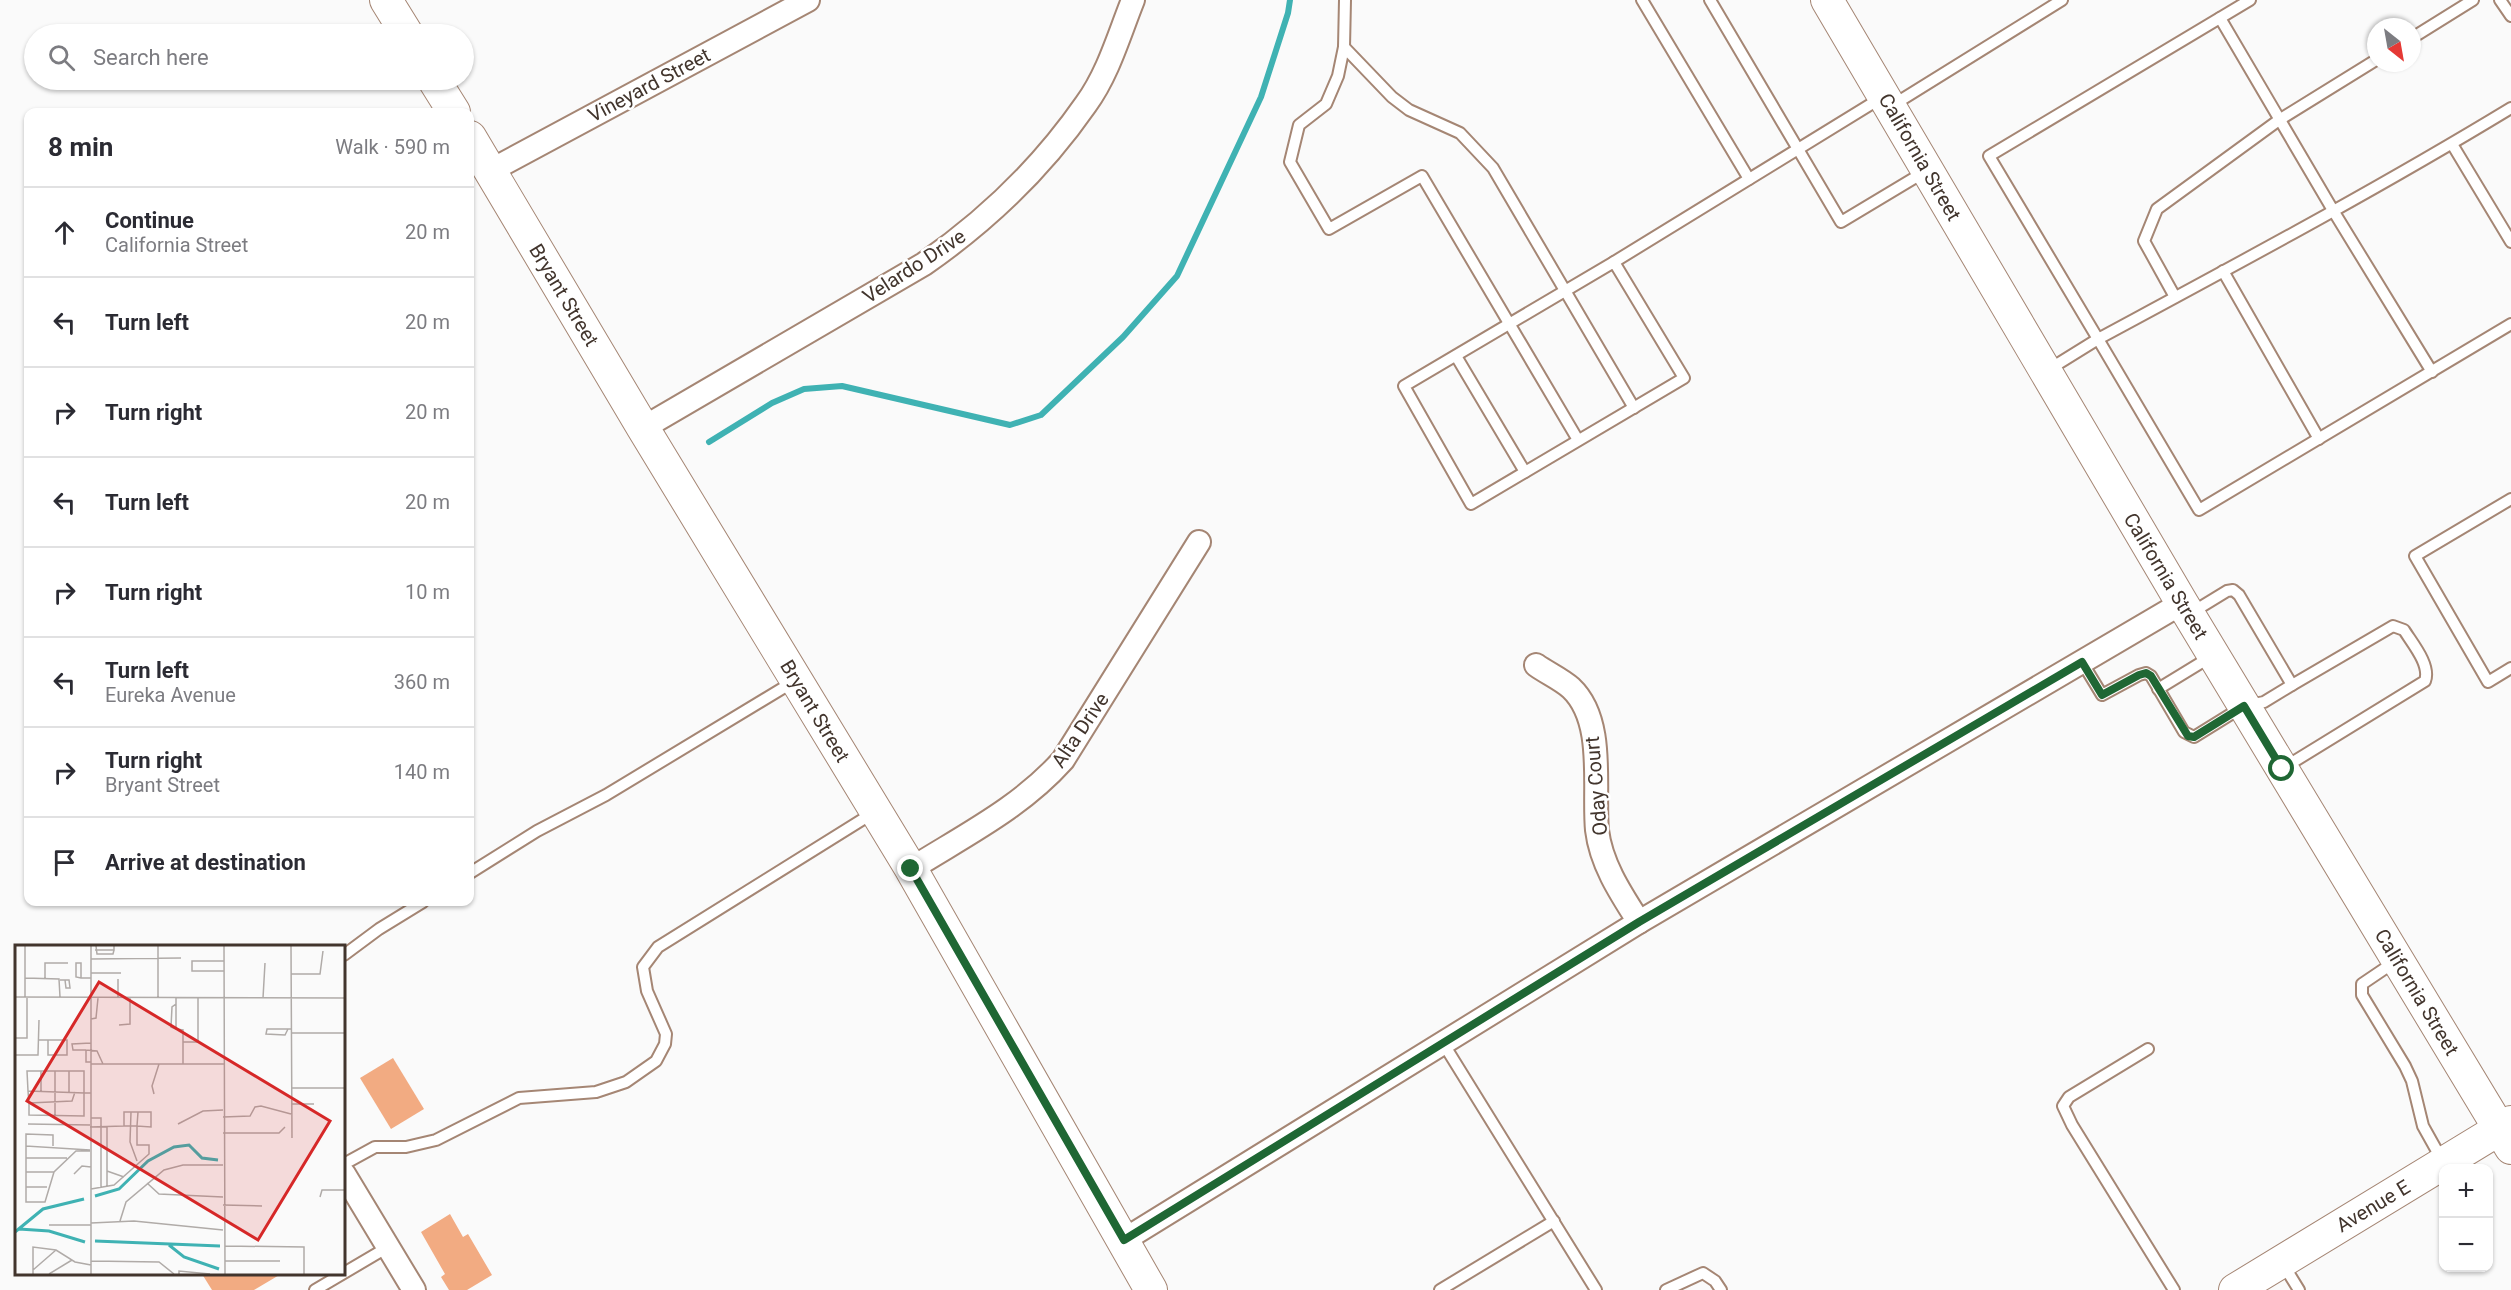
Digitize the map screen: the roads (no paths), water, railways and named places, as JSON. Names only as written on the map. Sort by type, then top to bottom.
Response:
[{"type":"street","points":[[386,0],[401,24]]},
{"type":"street","name":"Vineyard Street","points":[[490,171],[808,0]]},
{"type":"street","name":"Velardo Drive","points":[[643,428],[924,264],[958,240],[1020,184],[1087,103],[1110,58],[1133,0]]},
{"type":"street","name":"California Street","points":[[1827,0],[2185,609],[2397,960],[2507,1133]]},
{"type":"street","name":"Bryant Street","points":[[474,144],[643,428],[911,869],[1151,1290]]},
{"type":"street","name":"Alta Drive","points":[[911,869],[1016,805],[1042,783],[1063,760],[1199,542]]},
{"type":"street","points":[[1124,1240],[1639,922],[2082,662],[2185,609]]},
{"type":"street","name":"Oday Court","points":[[1536,666],[1571,688],[1581,701],[1588,718],[1593,734],[1597,773],[1597,832],[1614,883],[1639,922]]},
{"type":"street","name":"Avenue E","points":[[2235,1290],[2444,1163],[2507,1133]]},
{"type":"street","points":[[345,1176],[414,1290]]},
{"type":"lane","points":[[1345,0],[1344,47],[1338,76],[1326,104],[1299,125],[1290,162],[1329,229],[1422,176],[1578,440]]},
{"type":"lane","points":[[1642,0],[1749,179]]},
{"type":"lane","points":[[1710,0],[1841,222],[1927,170]]},
{"type":"lane","points":[[1614,262],[1684,378],[1471,504],[1404,386],[1565,292],[1798,149],[1887,101],[2062,0]]},
{"type":"lane","points":[[2250,0],[1989,156],[2199,510],[2511,324]]},
{"type":"lane","points":[[2421,32],[2473,0]]},
{"type":"lane","points":[[2500,0],[2511,16]]},
{"type":"lane","points":[[2220,18],[2334,212],[2432,372]]},
{"type":"lane","points":[[1344,47],[1392,97],[1409,110],[1460,133],[1493,168],[1634,408]]},
{"type":"lane","points":[[2175,297],[2144,241],[2157,209],[2279,120],[2367,66]]},
{"type":"lane","points":[[2046,371],[2098,339],[2334,212],[2511,108]]},
{"type":"lane","points":[[2452,144],[2511,242]]},
{"type":"lane","points":[[2223,271],[2319,439]]},
{"type":"lane","points":[[1456,356],[1525,472]]},
{"type":"lane","points":[[2511,499],[2415,556],[2488,682],[2511,668]]},
{"type":"lane","points":[[2185,609],[2233,590],[2239,595],[2292,685]]},
{"type":"lane","points":[[2082,662],[2102,695],[2146,673],[2151,676],[2188,736],[2194,737],[2244,706],[2264,702],[2393,626],[2404,630],[2427,674],[2425,681],[2282,769]]},
{"type":"lane","points":[[2158,689],[2213,655]]},
{"type":"lane","points":[[474,870],[537,831],[606,795],[796,680]]},
{"type":"lane","points":[[345,1163],[375,1147],[406,1147],[436,1140],[519,1098],[596,1092],[626,1082],[656,1061],[665,1044],[666,1034],[647,991],[643,966],[658,947],[876,812]]},
{"type":"lane","points":[[345,954],[379,929],[416,906]]},
{"type":"lane","points":[[2397,960],[2362,984],[2362,995],[2405,1066],[2412,1081],[2423,1126],[2444,1163]]},
{"type":"lane","points":[[1443,1043],[1596,1290]]},
{"type":"lane","points":[[2148,1049],[2069,1097],[2063,1106],[2072,1125],[2174,1290]]},
{"type":"lane","points":[[1440,1290],[1554,1221]]},
{"type":"lane","points":[[345,1272],[388,1247]]},
{"type":"lane","points":[[2282,1262],[2299,1290]]},
{"type":"lane","points":[[1666,1290],[1702,1274],[1715,1281],[1721,1290]]},
{"type":"lane","points":[[315,1290],[340,1275]]},
{"type":"waterway","points":[[709,442],[772,403],[804,389],[842,386],[1010,425],[1041,415],[1123,337],[1177,276],[1261,97],[1288,13],[1290,0]]}]
